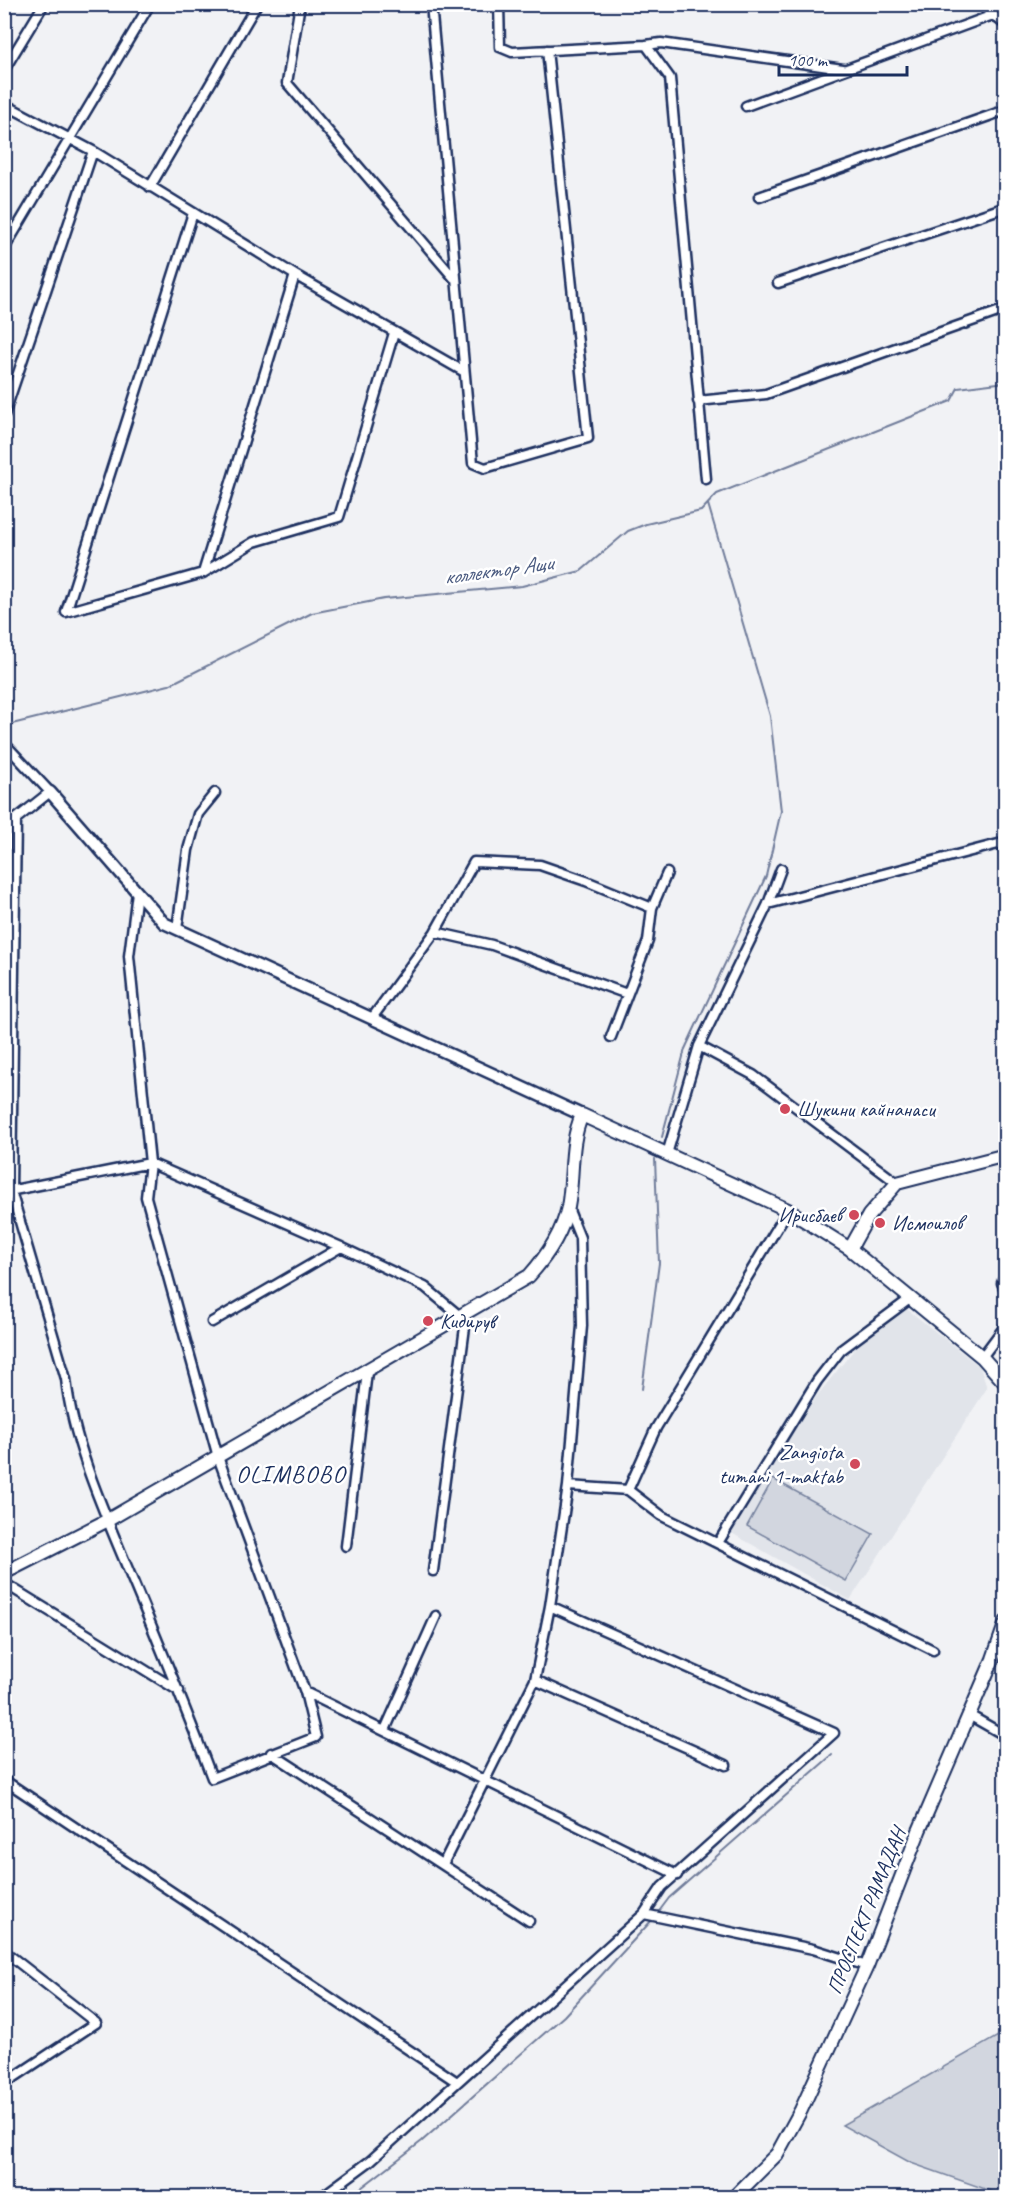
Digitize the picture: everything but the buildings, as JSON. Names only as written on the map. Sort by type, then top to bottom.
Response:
[{"type":"main road","points":[[4,1573],[108,1520],[367,1372],[529,1276],[552,1248],[567,1208],[575,1130],[582,1115],[788,1210],[850,1249],[982,1358],[1005,1384]]},
{"type":"main road","points":[[850,1249],[869,1215],[897,1183],[1005,1155]]},
{"type":"main road","name":"ПРОСПЕКТ РАМАДАН","points":[[733,2198],[765,2168],[786,2141],[867,1966],[919,1831],[993,1659],[1005,1622]]},
{"type":"street","points":[[4,70],[44,4]]},
{"type":"street","points":[[4,249],[150,4]]},
{"type":"street","points":[[150,187],[257,4]]},
{"type":"street","points":[[300,4],[287,83],[454,278]]},
{"type":"street","points":[[431,4],[454,278],[473,463],[485,468],[588,438],[547,50]]},
{"type":"street","points":[[499,4],[500,47],[512,52],[661,43],[843,70]]},
{"type":"street","points":[[979,4],[1005,25]]},
{"type":"street","points":[[746,106],[993,15]]},
{"type":"street","points":[[646,45],[670,78],[706,479]]},
{"type":"street","points":[[4,104],[69,141],[93,151],[295,275],[463,371]]},
{"type":"street","points":[[759,197],[1005,110]]},
{"type":"street","points":[[4,415],[93,151]]},
{"type":"street","points":[[778,283],[1005,207]]},
{"type":"street","points":[[193,213],[66,612],[203,573],[254,542],[339,517],[394,333]]},
{"type":"street","points":[[203,573],[295,275]]},
{"type":"street","points":[[698,401],[766,394],[1005,309]]},
{"type":"street","points":[[4,743],[165,923],[582,1115]]},
{"type":"street","points":[[4,820],[16,819],[50,792]]},
{"type":"street","points":[[177,929],[188,850],[198,814],[215,793]]},
{"type":"street","points":[[16,819],[8,1192],[66,1379],[69,1409],[108,1520],[212,1778],[316,1737],[304,1692],[218,1456],[146,1197],[150,1163],[129,956],[137,892]]},
{"type":"street","points":[[768,904],[1004,842],[1005,858]]},
{"type":"street","points":[[372,1018],[435,932],[474,862],[540,865],[586,880],[652,908]]},
{"type":"street","points":[[667,1154],[699,1046],[768,904],[781,869]]},
{"type":"street","points":[[610,1037],[648,941],[652,908],[667,873]]},
{"type":"street","points":[[435,932],[492,945],[627,994]]},
{"type":"street","points":[[699,1046],[753,1075],[897,1183]]},
{"type":"street","points":[[8,1192],[150,1163],[341,1247],[425,1287],[461,1317],[465,1327],[433,1570]]},
{"type":"street","points":[[443,1864],[535,1680],[550,1606],[568,1486],[582,1326],[580,1238],[567,1208]]},
{"type":"street","points":[[628,1490],[656,1428],[788,1210]]},
{"type":"street","points":[[212,1322],[341,1247]]},
{"type":"street","points":[[1005,1273],[1002,1282],[1005,1292]]},
{"type":"street","points":[[718,1543],[817,1382],[835,1358],[842,1350],[911,1298]]},
{"type":"street","points":[[982,1358],[1005,1325]]},
{"type":"street","points":[[346,1546],[367,1372]]},
{"type":"street","points":[[568,1486],[628,1490],[662,1516],[933,1650]]},
{"type":"street","points":[[4,1582],[179,1692]]},
{"type":"street","points":[[320,2198],[370,2162],[457,2082],[648,1915],[662,1887],[834,1733],[550,1606]]},
{"type":"street","points":[[385,1730],[436,1616]]},
{"type":"street","points":[[535,1680],[726,1765]]},
{"type":"street","points":[[304,1692],[677,1875]]},
{"type":"street","points":[[969,1715],[1005,1736]]},
{"type":"street","points":[[271,1754],[529,1921]]},
{"type":"street","points":[[4,1780],[457,2082]]},
{"type":"street","points":[[648,1915],[813,1949],[867,1966]]},
{"type":"street","points":[[4,1951],[96,2023],[4,2084]]},
{"type":"shaded area","name":"Zangiota tumani 1-maktab","points":[[907,1309],[980,1367],[987,1388],[850,1600],[728,1531],[816,1397],[861,1341]]},
{"type":"shaded area","points":[[773,1479],[873,1534],[846,1581],[747,1526]]},
{"type":"shaded area","points":[[1005,2032],[1005,2196],[911,2163],[842,2125]]},
{"type":"waterway","name":"коллектор Ащи","points":[[4,726],[169,685],[312,613],[384,599],[522,586],[581,571],[628,531],[646,524],[701,511],[717,494],[951,401],[958,388],[1006,382]]},
{"type":"waterway","points":[[662,1137],[685,1049],[766,876],[781,811],[770,716],[708,504]]},
{"type":"waterway","points":[[642,1389],[659,1263],[655,1159]]},
{"type":"waterway","points":[[657,1914],[669,1898],[832,1755]]},
{"type":"waterway","points":[[348,2198],[422,2141],[564,2016],[653,1919]]},
{"type":"place","name":"Шукини кайнанаси","points":[[785,1109]]},
{"type":"place","name":"Ирисбаев","points":[[854,1215]]},
{"type":"place","name":"Исмоилов","points":[[880,1223]]},
{"type":"place","name":"Кидирув","points":[[428,1321]]},
{"type":"place","name":"Zangiota tumani 1-maktab","points":[[855,1464]]},
{"type":"district","name":"OLIMBOBO","points":[[291,1474]]}]
